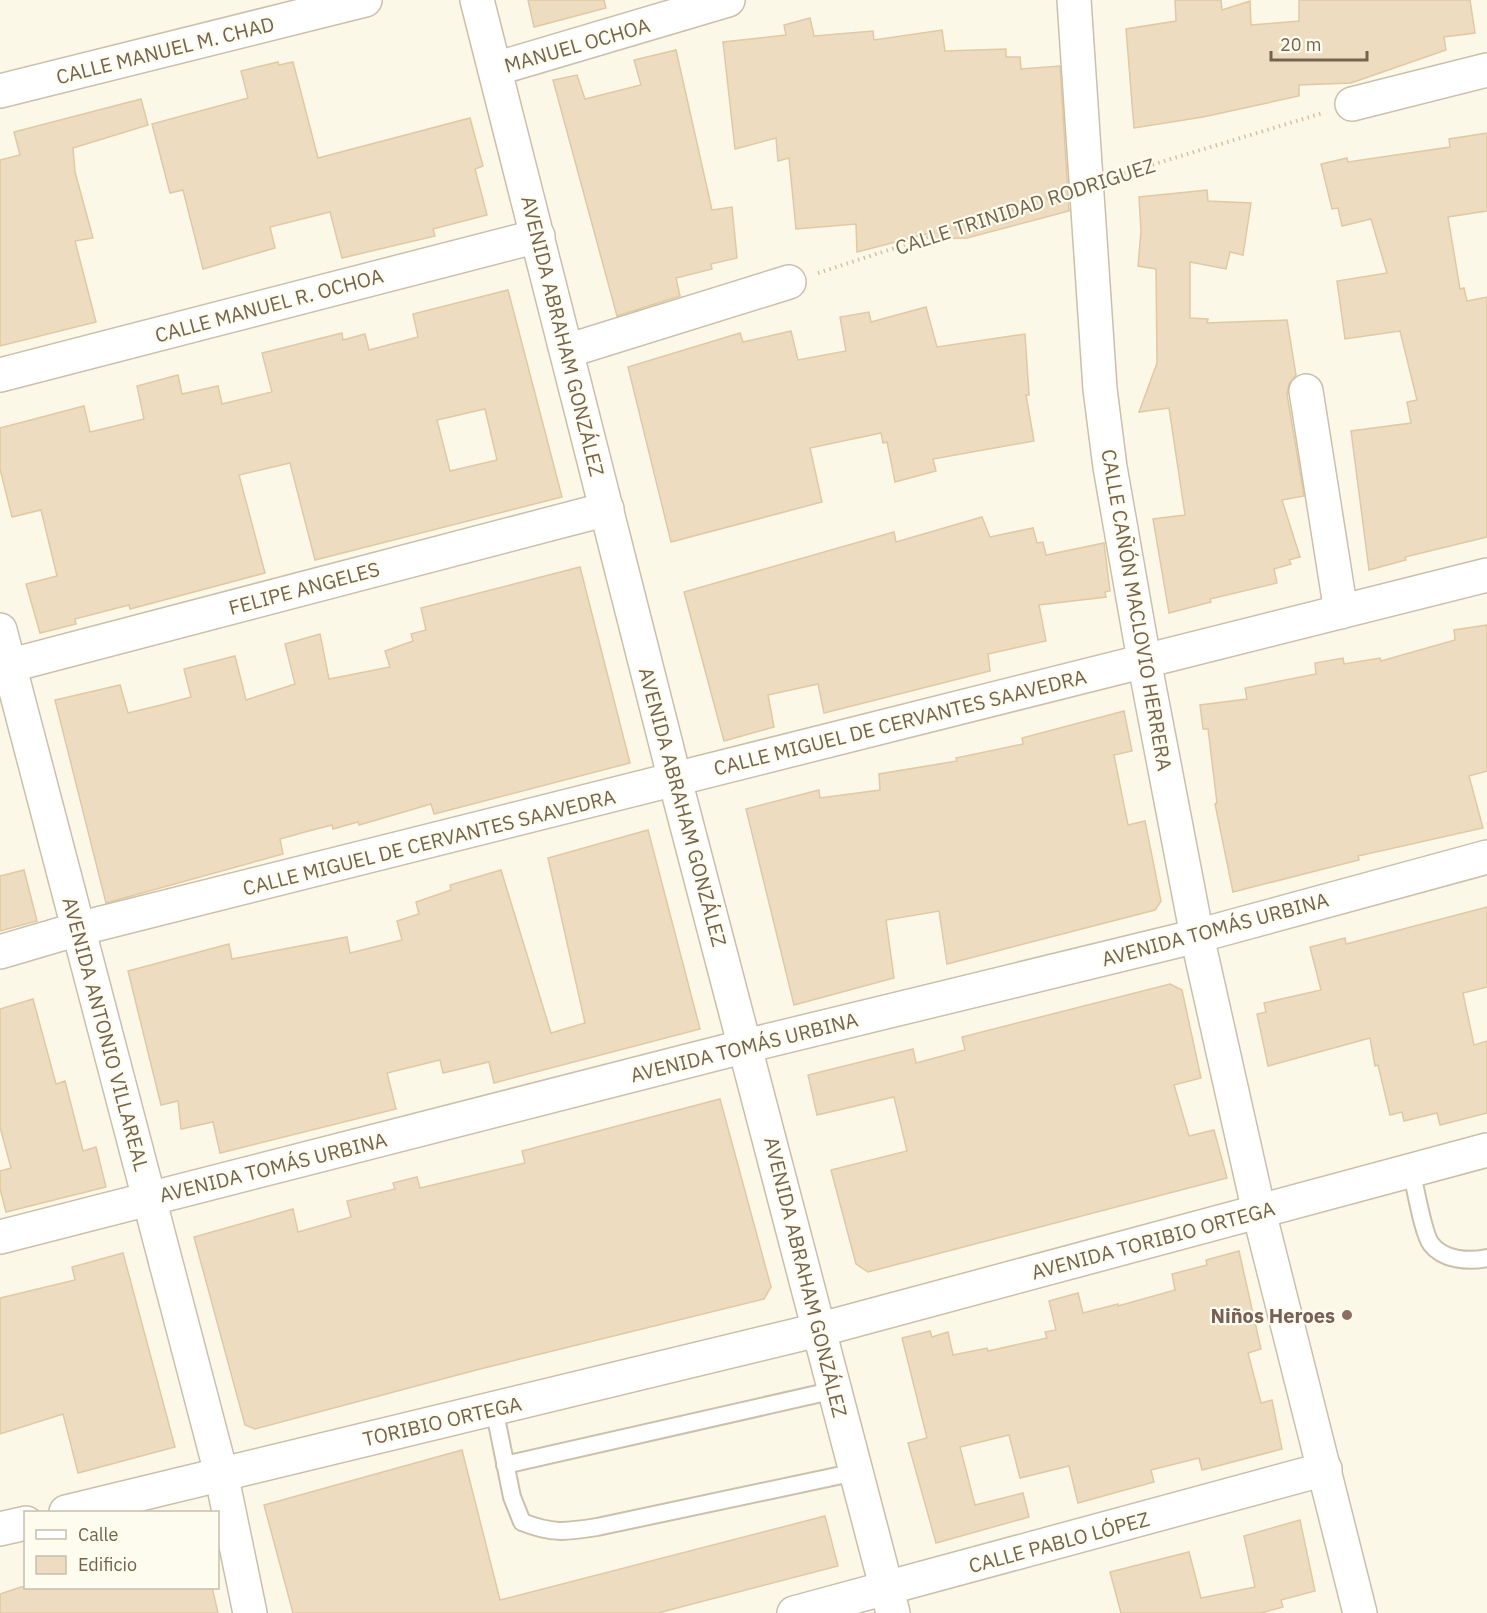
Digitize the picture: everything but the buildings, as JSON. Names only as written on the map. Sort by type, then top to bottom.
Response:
[{"type":"street","name":"CALLE MANUEL M. CHAD","points":[[0,91],[365,0]]},
{"type":"street","name":"AVENIDA ABRAHAM GONZÁLEZ","points":[[477,0],[675,780],[890,1601]]},
{"type":"street","name":"MANUEL OCHOA","points":[[495,69],[728,0]]},
{"type":"street","name":"CALLE CAÑÓN MACLOVIO HERRERA","points":[[1074,0],[1100,389],[1110,467],[1144,660],[1197,936],[1259,1212],[1360,1613]]},
{"type":"street","points":[[1352,104],[1487,70]]},
{"type":"street","name":"CALLE MANUEL R. OCHOA","points":[[0,375],[538,236]]},
{"type":"street","points":[[567,351],[789,282]]},
{"type":"street","points":[[1306,391],[1341,612]]},
{"type":"street","name":"FELIPE ANGELES","points":[[5,666],[608,509]]},
{"type":"street","name":"CALLE MIGUEL DE CERVANTES SAAVEDRA","points":[[0,952],[78,929],[1487,575]]},
{"type":"street","name":"AVENIDA ANTONIO VILLAREAL","points":[[0,630],[5,666],[78,929],[221,1473],[250,1613]]},
{"type":"street","name":"AVENIDA TOMÁS URBINA","points":[[0,1236],[746,1046],[1197,936],[1487,857]]},
{"type":"street","name":"AVENIDA TORIBIO ORTEGA","points":[[818,1330],[1487,1150]]},
{"type":"street","name":"TORIBIO ORTEGA","points":[[70,1511],[818,1330]]},
{"type":"street","name":"CALLE PABLO LÓPEZ","points":[[794,1613],[890,1601],[1324,1469]]},
{"type":"street","points":[[0,1529],[24,1523]]},
{"type":"lane","points":[[1411,1170],[1430,1243],[1451,1258],[1478,1260],[1487,1258]]},
{"type":"lane","points":[[505,1465],[835,1390]]},
{"type":"lane","points":[[494,1408],[512,1497],[522,1522],[544,1531],[561,1533],[856,1472]]},
{"type":"path","name":"CALLE TRINIDAD RODRIGUEZ","points":[[789,282],[1086,185],[1352,104]]},
{"type":"place","name":"Niños Heroes","points":[[1347,1315]]}]
